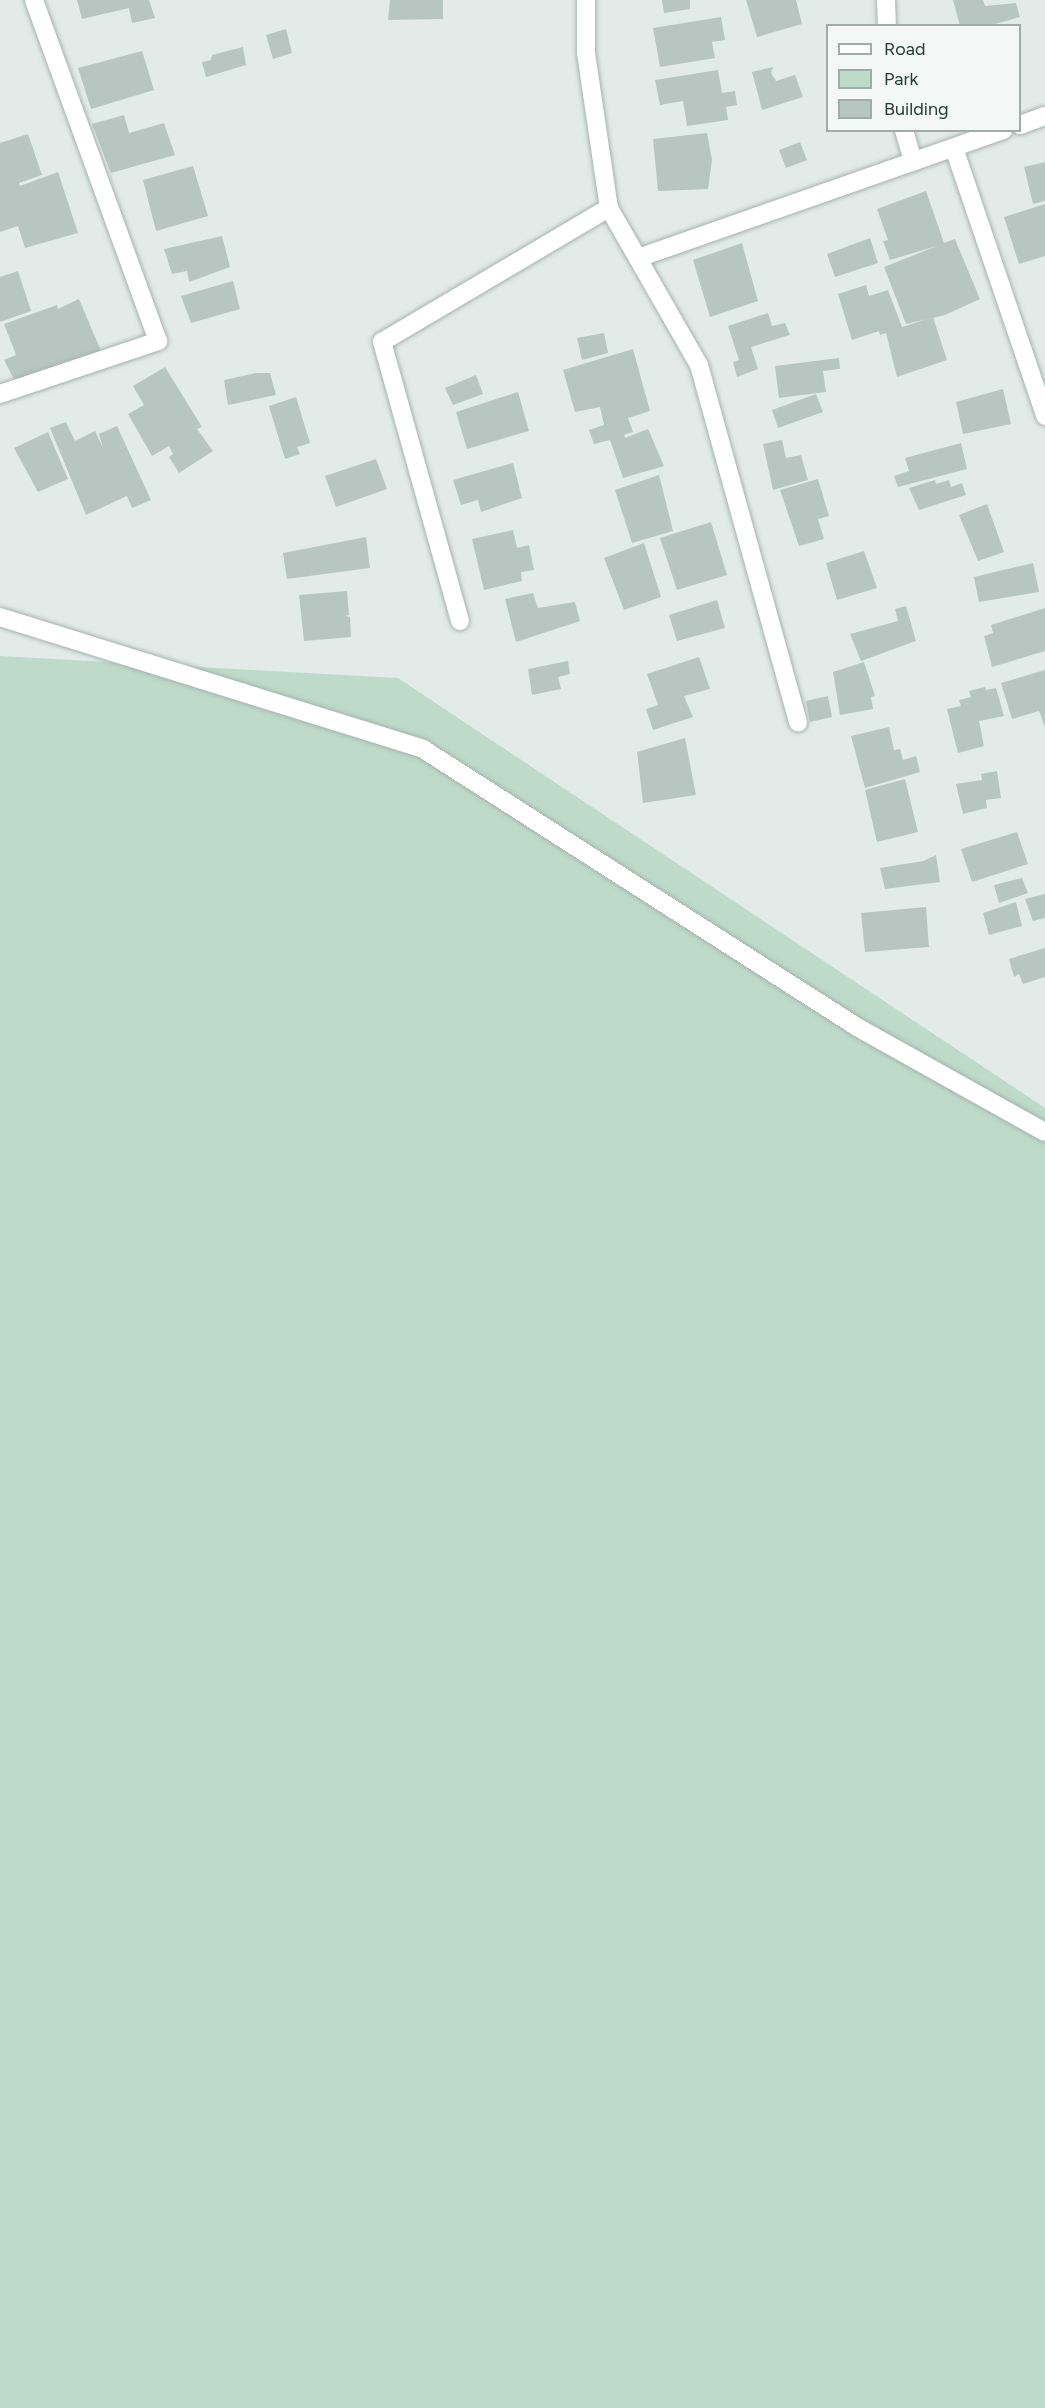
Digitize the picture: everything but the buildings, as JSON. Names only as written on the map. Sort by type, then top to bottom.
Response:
[{"type":"street","points":[[0,394],[158,341],[34,0]]},
{"type":"street","points":[[586,0],[586,53],[609,208],[699,365],[798,723]]},
{"type":"street","points":[[886,0],[887,24]]},
{"type":"street","points":[[1021,125],[1045,116]]},
{"type":"street","points":[[905,132],[913,162]]},
{"type":"street","points":[[638,258],[998,132]]},
{"type":"street","points":[[954,148],[1045,416]]},
{"type":"street","points":[[459,621],[382,342],[609,208]]},
{"type":"street","points":[[0,617],[423,749],[857,1027],[1045,1132]]},
{"type":"green space","points":[[0,656],[398,678],[1045,1108],[1045,2408],[0,2408]]}]
